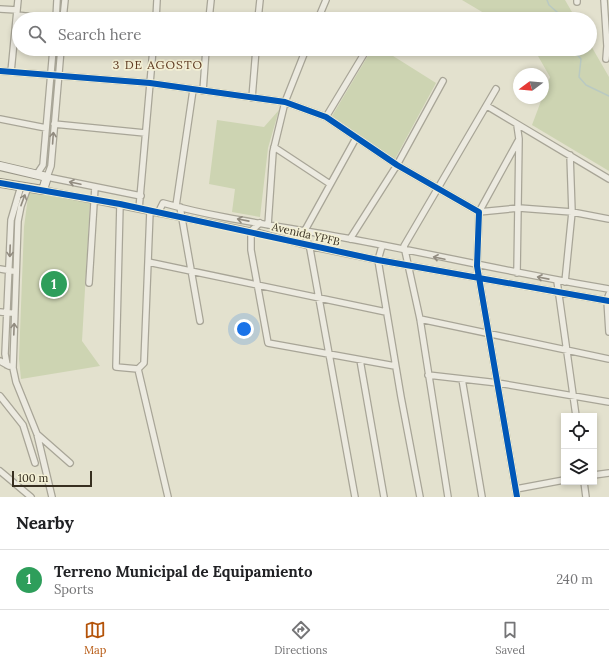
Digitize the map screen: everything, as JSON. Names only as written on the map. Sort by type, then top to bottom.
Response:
[{"type":"street","points":[[0,9],[17,12],[18,0]]},
{"type":"street","points":[[56,12],[57,0]]},
{"type":"street","points":[[64,12],[65,0]]},
{"type":"street","points":[[156,12],[157,0]]},
{"type":"street","points":[[210,12],[211,0]]},
{"type":"street","points":[[259,12],[260,0]]},
{"type":"street","points":[[321,12],[326,0]]},
{"type":"street","points":[[604,0],[607,46],[606,59]]},
{"type":"street","points":[[11,72],[13,56]]},
{"type":"street","points":[[52,56],[43,165],[37,174],[24,186],[11,220],[5,354],[37,434],[52,497]]},
{"type":"street","points":[[43,190],[51,166],[60,56]]},
{"type":"street","points":[[139,209],[153,56]]},
{"type":"street","points":[[203,91],[206,56]]},
{"type":"street","points":[[252,98],[255,56]]},
{"type":"street","points":[[268,225],[274,147],[285,102],[303,56]]},
{"type":"street","points":[[326,117],[363,56]]},
{"type":"street","points":[[0,71],[58,77],[150,83],[285,102],[326,117],[397,165],[479,212],[519,208],[572,212],[609,219]]},
{"type":"street","points":[[350,239],[397,165],[443,81]]},
{"type":"street","points":[[448,497],[420,319],[404,246],[437,187],[496,89]]},
{"type":"street","points":[[193,90],[178,207],[183,218],[200,321]]},
{"type":"street","points":[[487,106],[609,179]]},
{"type":"street","points":[[0,119],[46,128]]},
{"type":"street","points":[[54,124],[145,133]]},
{"type":"street","points":[[517,125],[519,139],[517,273]]},
{"type":"street","points":[[355,497],[330,354],[309,246],[304,232],[356,138]]},
{"type":"street","points":[[517,497],[477,266],[479,212],[519,139]]},
{"type":"street","points":[[274,147],[330,184]]},
{"type":"street","points":[[565,282],[572,212],[570,156]]},
{"type":"street","points":[[0,166],[141,196]]},
{"type":"street","name":"Avenida YPFB","points":[[0,183],[120,204],[251,231],[309,246],[378,260],[608,300]]},
{"type":"street","points":[[10,366],[15,314],[18,221],[24,186]]},
{"type":"street","points":[[89,283],[93,199],[95,187]]},
{"type":"street","name":"Avenida YPFB","points":[[158,213],[163,203],[304,232],[405,250],[477,266],[609,289]]},
{"type":"street","points":[[120,204],[116,367],[138,370]]},
{"type":"street","points":[[138,370],[144,363],[150,211]]},
{"type":"street","points":[[260,223],[251,231],[251,250],[268,343],[396,366]]},
{"type":"street","points":[[382,246],[378,260],[420,497]]},
{"type":"street","points":[[148,262],[386,312]]},
{"type":"street","points":[[0,269],[16,271]]},
{"type":"street","points":[[557,281],[568,350],[576,413]]},
{"type":"street","points":[[609,294],[609,332]]},
{"type":"street","points":[[0,312],[15,314]]},
{"type":"street","points":[[420,319],[609,359]]},
{"type":"street","points":[[360,360],[384,497]]},
{"type":"street","points":[[0,361],[10,366]]},
{"type":"street","points":[[138,370],[168,497]]},
{"type":"street","points":[[428,375],[498,384],[609,402]]},
{"type":"street","points":[[462,379],[482,497]]},
{"type":"street","points":[[0,396],[23,425],[35,463]]},
{"type":"street","points":[[37,434],[70,463]]},
{"type":"street","points":[[0,471],[31,497]]},
{"type":"street","points":[[597,475],[609,473]]},
{"type":"street","points":[[516,489],[561,481]]},
{"type":"street","points":[[584,485],[586,497]]},
{"type":"green space","points":[[462,0],[565,0],[572,12],[482,12]]},
{"type":"green space","points":[[368,56],[393,56],[436,83],[395,159],[332,116]]},
{"type":"green space","points":[[538,56],[597,56],[609,77],[609,171],[532,125],[540,104],[549,104],[549,68],[545,68]]},
{"type":"green space","points":[[279,110],[268,148],[260,217],[232,212],[235,189],[209,184],[217,120],[264,127]]},
{"type":"green space","points":[[29,189],[90,203],[82,341],[100,366],[21,379],[19,359],[24,227]]},
{"type":"waterway","points":[[547,0],[549,5],[557,12]]},
{"type":"waterway","points":[[578,56],[581,59],[579,77],[586,85],[609,96]]},
{"type":"cycle path","points":[[0,71],[150,83],[285,102],[326,117],[397,165],[479,212],[477,266],[517,497]]},
{"type":"cycle path","points":[[0,183],[120,204],[378,260],[609,301]]},
{"type":"place","name":"Terreno Municipal de Equipamiento","points":[[54,284]]},
{"type":"district","name":"3 DE AGOSTO","points":[[158,65]]}]
